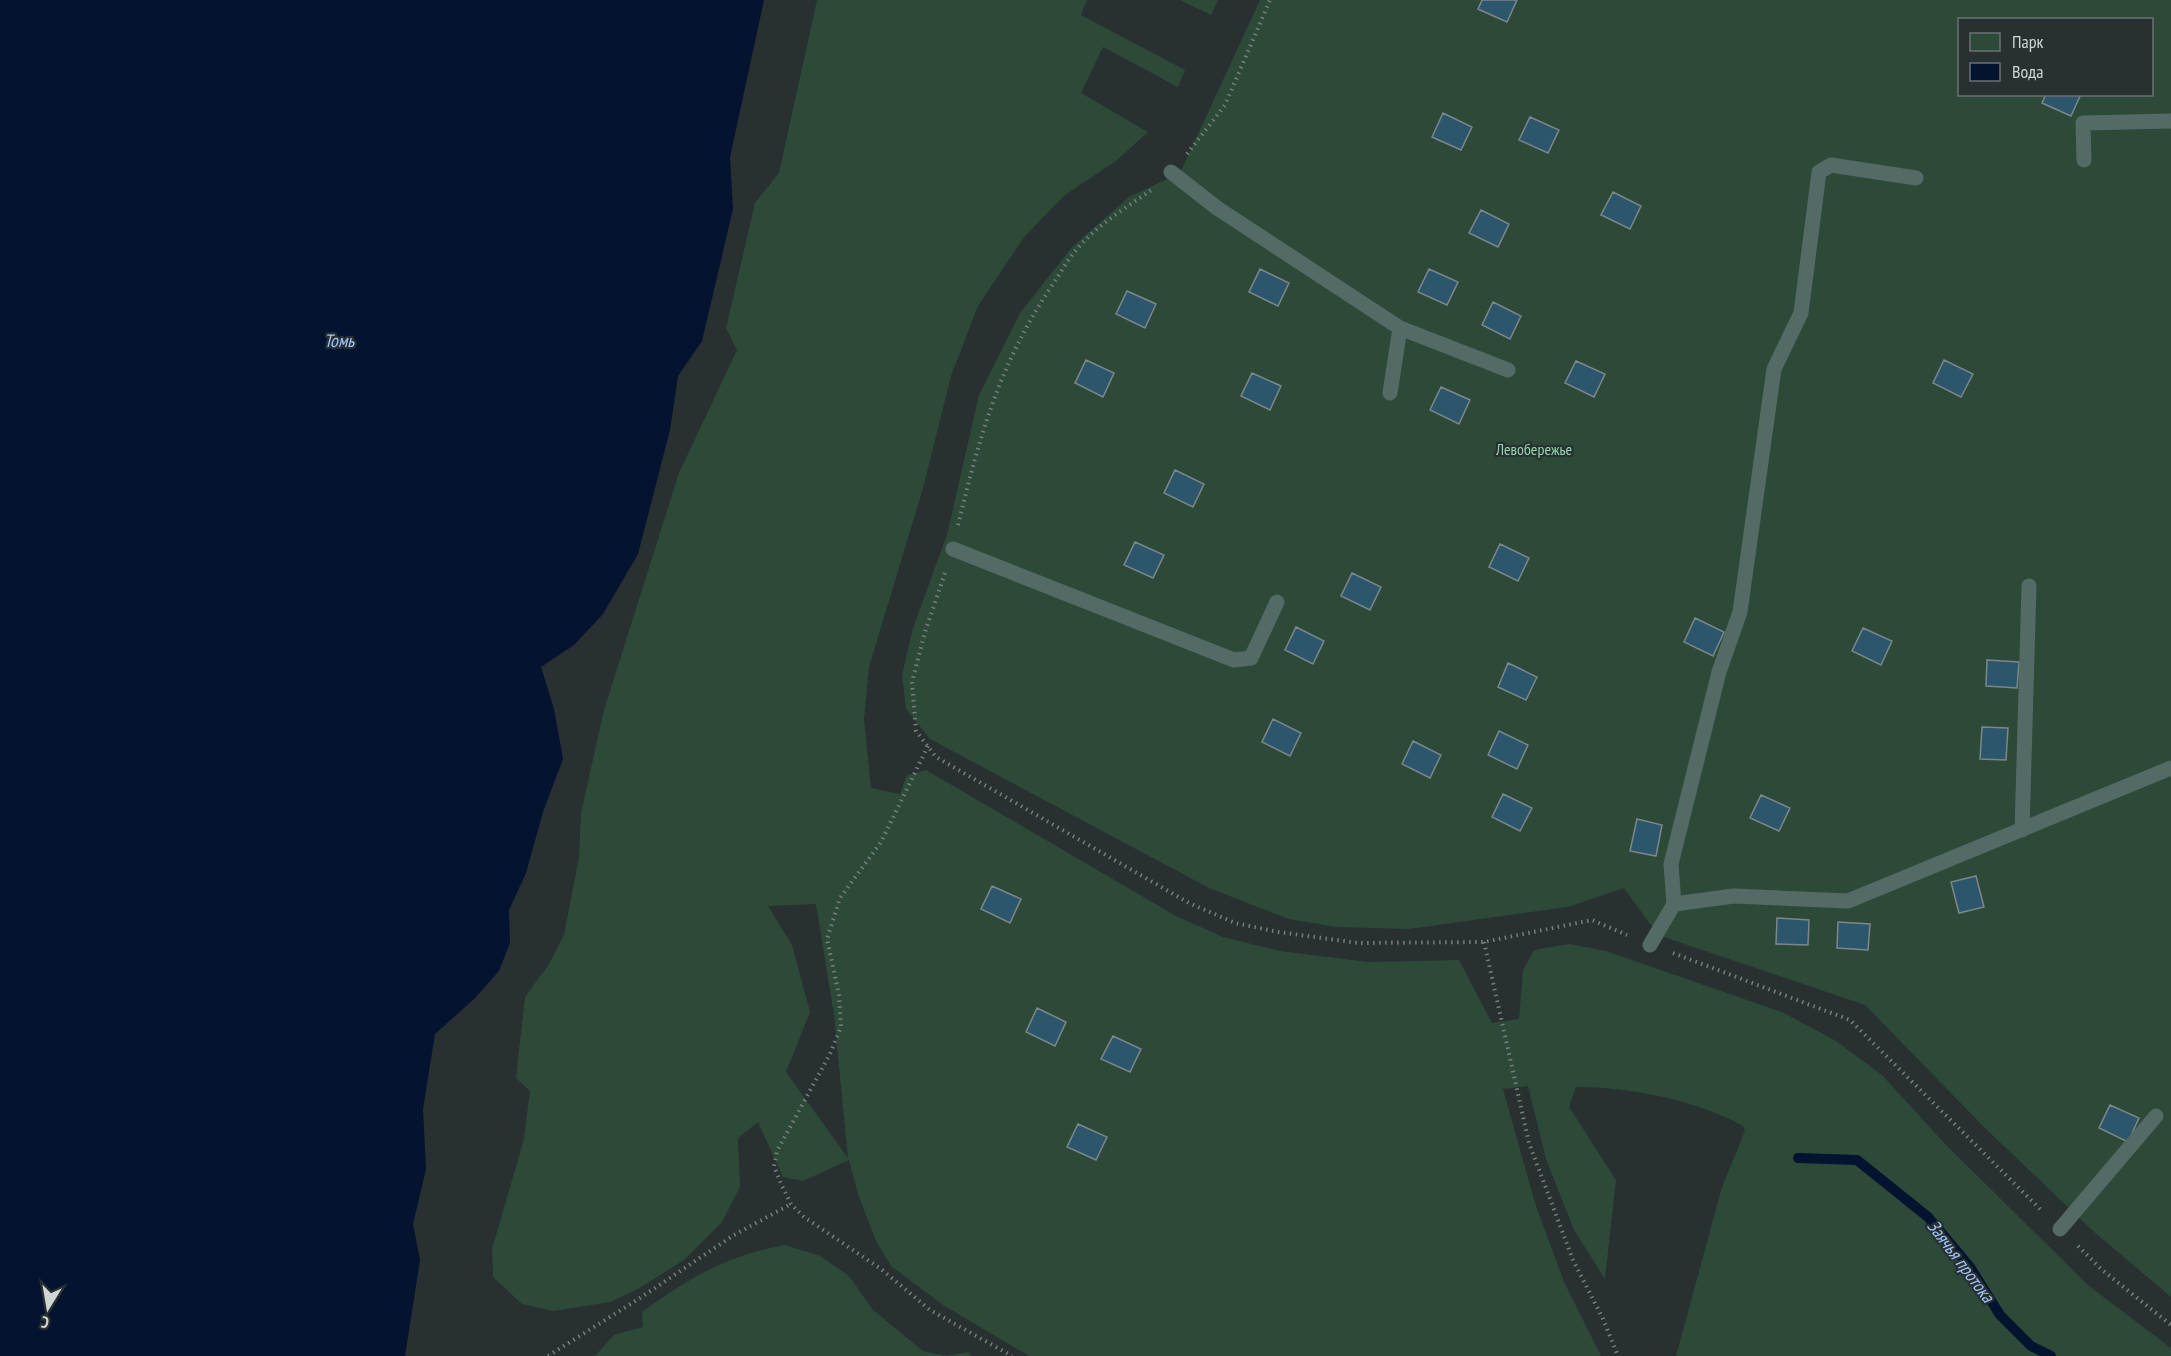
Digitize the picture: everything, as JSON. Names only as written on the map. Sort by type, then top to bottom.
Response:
[{"type":"lane","points":[[2084,160],[2083,123],[2171,120]]},
{"type":"lane","points":[[1650,945],[1674,904],[1671,864],[1719,672],[1740,612],[1774,369],[1801,313],[1819,172],[1831,165],[1916,178]]},
{"type":"lane","points":[[1171,172],[1217,208],[1400,328],[1508,370]]},
{"type":"lane","points":[[1390,393],[1400,328]]},
{"type":"lane","points":[[953,549],[1234,660],[1251,658],[1276,602]]},
{"type":"lane","points":[[2022,830],[2029,586]]},
{"type":"lane","points":[[1674,904],[1734,896],[1848,901],[2171,768]]},
{"type":"lane","points":[[2060,1229],[2156,1116]]},
{"type":"path","points":[[1270,0],[1225,105],[1161,184],[1112,218],[1077,248],[1014,347],[997,387],[978,443],[953,549],[924,632],[912,682],[916,731],[936,757],[1169,891],[1235,922],[1278,932],[1359,943],[1484,942],[1592,920],[1650,945],[1850,1020],[2101,1269],[2171,1325]]},
{"type":"path","points":[[928,746],[881,842],[840,898],[827,939],[839,995],[841,1027],[830,1054],[777,1151],[774,1167],[791,1204],[804,1217],[881,1269],[930,1310],[1012,1356]]},
{"type":"path","points":[[1484,942],[1529,1143],[1573,1260],[1603,1319],[1618,1356]]},
{"type":"path","points":[[548,1356],[640,1298],[734,1234],[791,1204]]},
{"type":"green space","points":[[817,0],[1087,0],[1081,15],[1185,70],[1178,87],[1103,47],[1081,93],[1148,132],[1116,161],[1065,195],[1025,236],[978,306],[951,376],[923,488],[869,667],[864,719],[871,788],[900,794],[907,775],[926,770],[1176,916],[1223,937],[1280,951],[1368,962],[1459,960],[1492,1023],[1519,1019],[1523,970],[1534,950],[1569,944],[1606,951],[1784,1013],[1836,1041],[1882,1075],[1947,1146],[2089,1286],[2171,1348],[2171,1356],[1676,1356],[1722,1187],[1745,1131],[1743,1126],[1725,1117],[1684,1102],[1640,1092],[1576,1087],[1569,1107],[1616,1180],[1605,1279],[1574,1230],[1546,1159],[1528,1086],[1503,1089],[1535,1203],[1564,1282],[1601,1356],[1029,1356],[943,1305],[891,1266],[876,1241],[859,1197],[849,1160],[803,1181],[783,1177],[758,1122],[738,1138],[740,1187],[722,1222],[684,1260],[638,1289],[610,1302],[553,1311],[522,1304],[493,1277],[492,1249],[524,1139],[530,1091],[516,1078],[525,997],[549,964],[564,935],[579,857],[581,813],[604,710],[679,473],[737,350],[726,328],[755,203],[779,173]],"holes":[[[816,904],[834,1015],[848,1158],[786,1072],[810,1012],[792,945],[768,906]]]},
{"type":"green space","points":[[1180,0],[1218,0],[1211,15]]},
{"type":"green space","name":"Левобережье","points":[[1260,0],[2171,0],[2171,1297],[2093,1231],[1984,1127],[1865,1005],[1658,935],[1624,888],[1568,907],[1409,929],[1336,927],[1289,919],[1209,888],[930,739],[906,709],[902,675],[913,628],[947,535],[979,395],[1020,313],[1072,247],[1129,197],[1180,173]]},
{"type":"green space","points":[[785,1245],[820,1256],[849,1276],[873,1310],[923,1351],[947,1356],[595,1356],[614,1335],[643,1327],[642,1312],[693,1278],[745,1255]]},
{"type":"green space","points":[[968,1352],[972,1356],[947,1356]]},
{"type":"water","name":"Томь","points":[[0,0],[764,0],[730,157],[733,209],[702,341],[678,376],[670,430],[638,554],[603,614],[574,645],[541,667],[554,709],[563,759],[543,812],[526,873],[509,910],[510,943],[499,971],[474,999],[435,1034],[423,1109],[426,1169],[413,1224],[420,1260],[405,1356],[0,1356]]},
{"type":"building","points":[[1482,0],[1517,0],[1507,22],[1478,9]]},
{"type":"building","points":[[2045,96],[2080,96],[2071,116],[2042,103]]},
{"type":"building","points":[[1443,113],[1472,127],[1461,150],[1432,137]]},
{"type":"building","points":[[1530,117],[1559,130],[1548,153],[1519,140]]},
{"type":"building","points":[[1613,192],[1641,206],[1630,229],[1601,215]]},
{"type":"building","points":[[1481,210],[1509,224],[1498,247],[1469,233]]},
{"type":"building","points":[[1260,269],[1289,283],[1278,306],[1249,292]]},
{"type":"building","points":[[1429,269],[1458,282],[1447,305],[1418,292]]},
{"type":"building","points":[[1127,291],[1156,304],[1145,328],[1116,314]]},
{"type":"building","points":[[1493,302],[1521,316],[1510,339],[1482,325]]},
{"type":"building","points":[[1086,360],[1114,373],[1103,397],[1075,383]]},
{"type":"building","points":[[1944,360],[1973,374],[1961,397],[1933,383]]},
{"type":"building","points":[[1576,361],[1605,374],[1594,397],[1565,383]]},
{"type":"building","points":[[1252,373],[1281,386],[1270,410],[1241,396]]},
{"type":"building","points":[[1441,387],[1470,400],[1459,424],[1430,410]]},
{"type":"building","points":[[1175,470],[1204,484],[1193,507],[1164,493]]},
{"type":"building","points":[[1135,542],[1164,555],[1153,578],[1124,565]]},
{"type":"building","points":[[1500,544],[1529,558],[1518,581],[1489,567]]},
{"type":"building","points":[[1352,573],[1381,587],[1370,610],[1341,596]]},
{"type":"building","points":[[1695,618],[1724,632],[1713,656],[1684,642]]},
{"type":"building","points":[[1296,627],[1324,641],[1313,664],[1285,650]]},
{"type":"building","points":[[1863,628],[1892,641],[1881,665],[1852,651]]},
{"type":"building","points":[[1987,660],[2019,662],[2017,688],[1986,686]]},
{"type":"building","points":[[1508,663],[1537,677],[1526,700],[1498,687]]},
{"type":"building","points":[[1273,719],[1301,733],[1290,756],[1262,742]]},
{"type":"building","points":[[1982,727],[2008,728],[2006,760],[1980,759]]},
{"type":"building","points":[[1499,731],[1528,745],[1517,769],[1488,755]]},
{"type":"building","points":[[1413,741],[1441,755],[1430,778],[1402,764]]},
{"type":"building","points":[[1503,794],[1532,808],[1520,831],[1492,817]]},
{"type":"building","points":[[1761,795],[1790,808],[1779,831],[1750,818]]},
{"type":"building","points":[[1637,819],[1662,825],[1656,856],[1630,851]]},
{"type":"building","points":[[1976,876],[1984,907],[1959,913],[1951,882]]},
{"type":"building","points":[[992,886],[1021,899],[1010,923],[981,909]]},
{"type":"building","points":[[1777,918],[1809,920],[1808,945],[1776,944]]},
{"type":"building","points":[[1838,922],[1870,924],[1868,950],[1837,948]]},
{"type":"building","points":[[1037,1008],[1066,1022],[1055,1046],[1026,1032]]},
{"type":"building","points":[[1113,1036],[1141,1049],[1130,1072],[1101,1059]]},
{"type":"building","points":[[2110,1105],[2139,1118],[2128,1142],[2099,1128]]},
{"type":"building","points":[[1078,1124],[1107,1137],[1096,1160],[1067,1147]]},
{"type":"waterway","name":"Заячья протока","points":[[1798,1158],[1857,1160],[1928,1217],[1970,1267],[2000,1315],[2031,1346],[2051,1356]]}]
